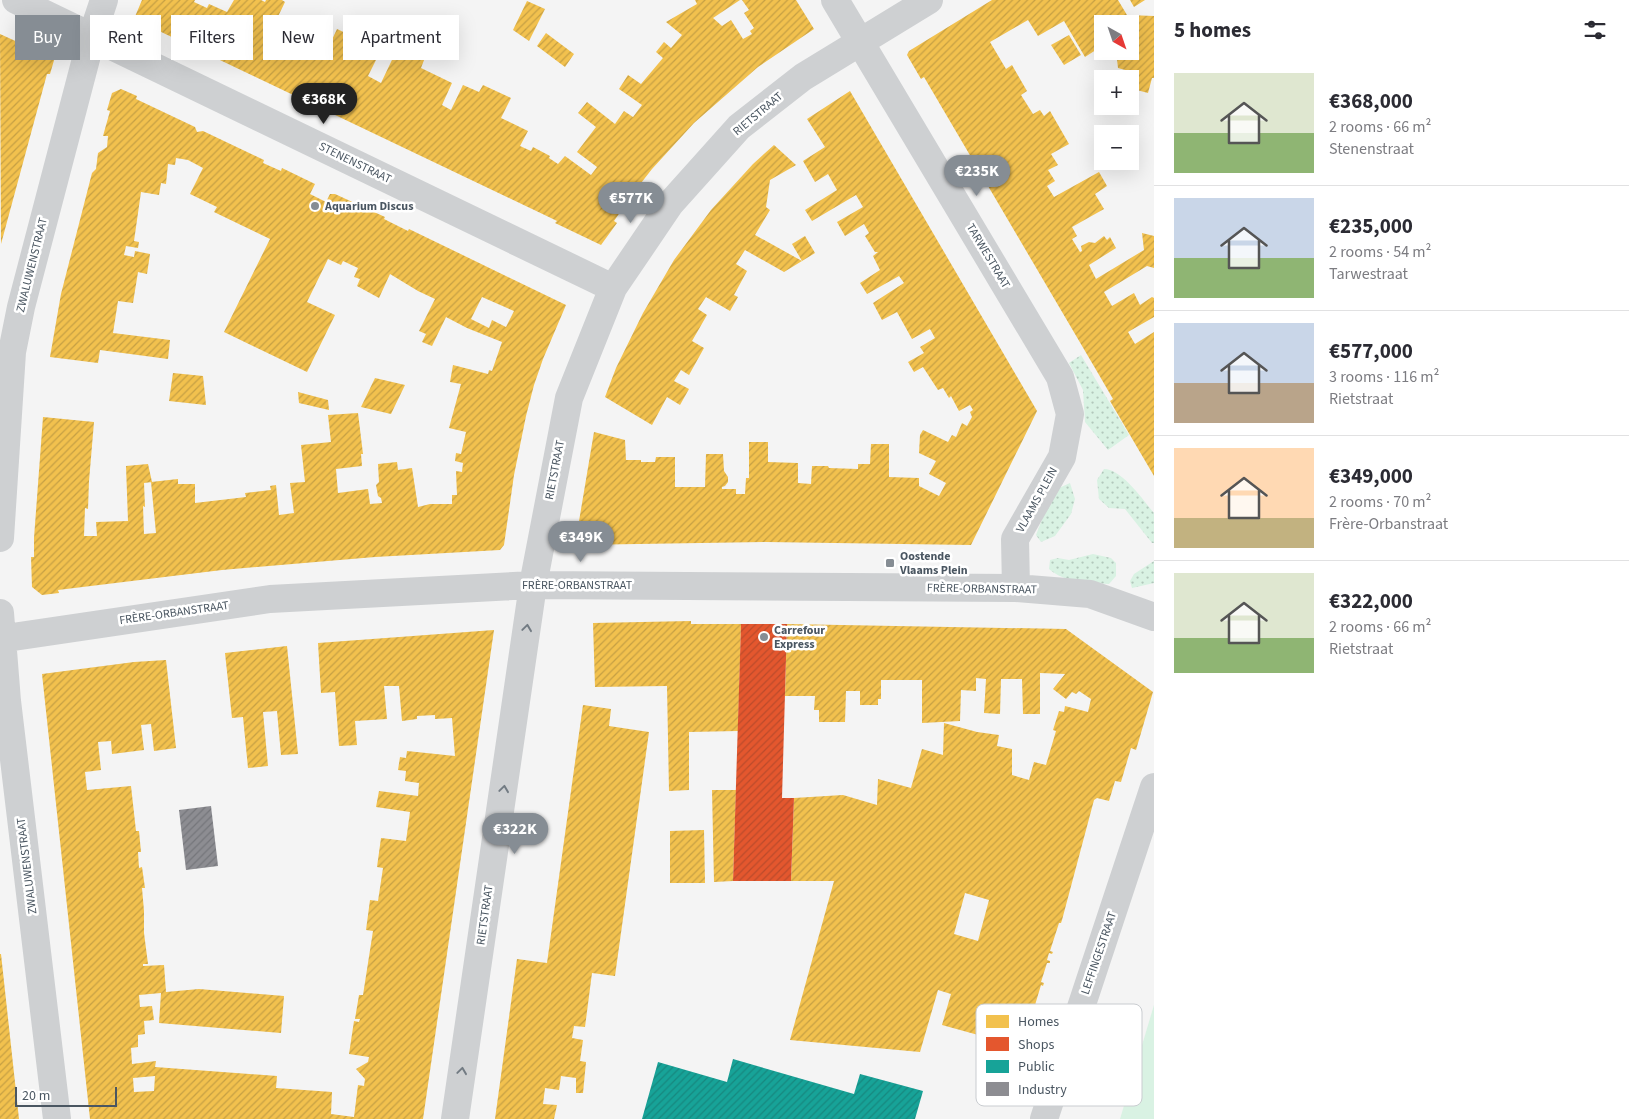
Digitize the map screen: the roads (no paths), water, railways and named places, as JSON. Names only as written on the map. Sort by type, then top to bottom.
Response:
[{"type":"street","name":"STENENSTRAAT","points":[[16,0],[90,35]]},
{"type":"street","name":"ZWALUWENSTRAAT","points":[[99,15],[104,0]]},
{"type":"street","name":"TARWESTRAAT","points":[[835,0],[1060,377],[1070,414]]},
{"type":"street","name":"RIETSTRAAT","points":[[455,1119],[533,584],[569,398],[613,288],[670,204],[739,127],[803,77],[929,0]]},
{"type":"street","name":"ZWALUWENSTRAAT","points":[[0,538],[12,352],[11,303],[90,43]]},
{"type":"street","name":"STENENSTRAAT","points":[[142,60],[613,288]]},
{"type":"street","name":"VLAAMS PLEIN","points":[[1016,588],[1015,539],[1062,457],[1070,414]]},
{"type":"street","name":"FRÈRE-ORBANSTRAAT","points":[[1,630],[270,599],[533,584],[1016,588],[1090,594],[1154,617]]},
{"type":"street","name":"ZWALUWENSTRAAT","points":[[1,630],[7,701],[57,1119]]},
{"type":"street","name":"LEFFINGESTRAAT","points":[[1082,1004],[1154,787]]},
{"type":"street","name":"LEFFINGESTRAAT","points":[[1044,1119],[1048,1106]]},
{"type":"place","name":"Aquarium Discus","points":[[315,206]]},
{"type":"place","name":"Oostende Vlaams Plein","points":[[890,563]]},
{"type":"place","name":"Carrefour Express","points":[[764,637]]}]
